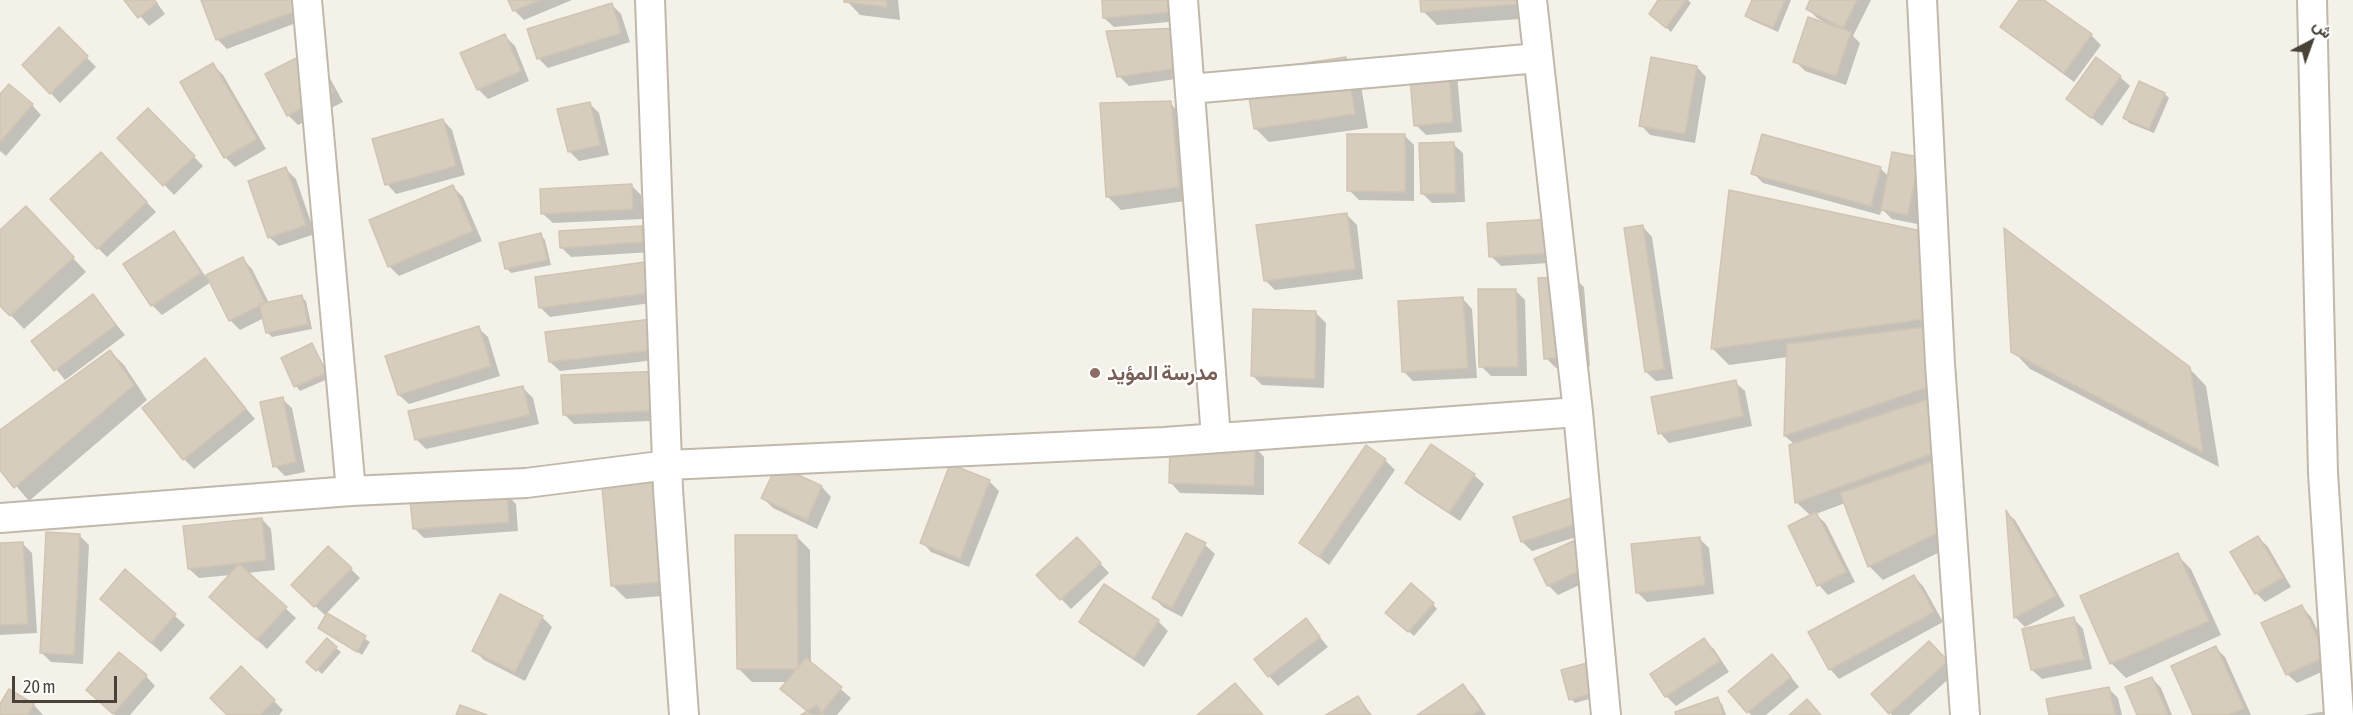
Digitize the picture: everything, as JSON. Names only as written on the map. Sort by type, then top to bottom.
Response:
[{"type":"street","points":[[307,0],[351,491]]},
{"type":"street","points":[[650,0],[668,465],[684,715]]},
{"type":"street","points":[[1183,0],[1216,438]]},
{"type":"street","points":[[1532,0],[1578,411],[1606,715]]},
{"type":"street","points":[[1922,0],[1940,364],[1965,715]]},
{"type":"street","points":[[2312,0],[2323,473],[2338,715]]},
{"type":"street","points":[[1190,88],[1538,58]]},
{"type":"street","points":[[0,518],[351,491],[526,483],[668,465],[1216,438],[1578,411]]},
{"type":"building","points":[[124,0],[154,0],[157,3],[138,18]]},
{"type":"building","points":[[201,0],[292,0],[296,11],[216,40]]},
{"type":"building","points":[[508,0],[540,0],[513,11]]},
{"type":"building","points":[[844,0],[886,0],[887,7],[844,2]]},
{"type":"building","points":[[1102,0],[1180,0],[1181,11],[1103,18]]},
{"type":"building","points":[[1420,0],[1520,0],[1520,4],[1421,12]]},
{"type":"building","points":[[1658,0],[1686,0],[1666,28],[1649,14]]},
{"type":"building","points":[[1752,0],[1785,0],[1773,28],[1745,16]]},
{"type":"building","points":[[1810,0],[1857,0],[1843,28],[1806,9]]},
{"type":"building","points":[[2019,0],[2044,0],[2092,34],[2064,73],[2000,27]]},
{"type":"building","points":[[612,3],[621,33],[537,59],[527,29]]},
{"type":"building","points":[[1808,17],[1851,32],[1836,76],[1793,62]]},
{"type":"building","points":[[59,27],[88,56],[50,94],[22,65]]},
{"type":"building","points":[[1180,28],[1186,67],[1117,77],[1106,31]]},
{"type":"building","points":[[505,34],[521,71],[477,90],[460,53]]},
{"type":"building","points":[[312,50],[334,92],[287,116],[265,74]]},
{"type":"building","points":[[1346,57],[1355,114],[1254,129],[1245,72]]},
{"type":"building","points":[[1651,57],[1697,66],[1685,134],[1639,126]]},
{"type":"building","points":[[2096,57],[2121,76],[2091,118],[2066,99]]},
{"type":"building","points":[[1448,62],[1453,122],[1414,126],[1409,66]]},
{"type":"building","points":[[213,63],[257,139],[224,158],[180,82]]},
{"type":"building","points":[[2139,81],[2165,93],[2149,129],[2123,118]]},
{"type":"building","points":[[9,84],[33,104],[0,142],[0,94]]},
{"type":"building","points":[[1171,101],[1179,187],[1106,197],[1100,103]]},
{"type":"building","points":[[590,102],[600,145],[568,152],[557,109]]},
{"type":"building","points":[[148,108],[195,156],[163,186],[117,138]]},
{"type":"building","points":[[443,119],[456,166],[385,185],[372,139]]},
{"type":"building","points":[[1347,134],[1405,134],[1405,192],[1347,191]]},
{"type":"building","points":[[1762,134],[1881,167],[1871,206],[1751,174]]},
{"type":"building","points":[[1454,142],[1456,193],[1421,194],[1419,143]]},
{"type":"building","points":[[101,152],[147,202],[97,249],[50,199]]},
{"type":"building","points":[[1892,152],[1919,157],[1908,215],[1881,210]]},
{"type":"building","points":[[286,167],[306,225],[268,238],[248,181]]},
{"type":"building","points":[[632,184],[633,209],[541,214],[540,189]]},
{"type":"building","points":[[453,185],[473,231],[388,267],[369,220]]},
{"type":"building","points":[[1729,190],[1926,232],[1931,318],[1711,349]]},
{"type":"building","points":[[26,206],[74,257],[10,316],[0,306],[0,230]]},
{"type":"building","points":[[1347,213],[1355,269],[1264,281],[1256,225]]},
{"type":"building","points":[[1552,219],[1555,253],[1489,257],[1487,223]]},
{"type":"building","points":[[1643,225],[1664,369],[1645,372],[1624,228]]},
{"type":"building","points":[[642,226],[643,242],[560,248],[559,231]]},
{"type":"building","points":[[2004,228],[2190,367],[2203,452],[2011,352]]},
{"type":"building","points":[[174,231],[201,273],[151,306],[123,264]]},
{"type":"building","points":[[541,233],[547,260],[505,269],[499,243]]},
{"type":"building","points":[[243,257],[265,303],[229,321],[206,275]]},
{"type":"building","points":[[645,262],[649,293],[539,308],[535,277]]},
{"type":"building","points":[[1575,276],[1581,356],[1544,359],[1538,278]]},
{"type":"building","points":[[1478,289],[1516,289],[1518,367],[1479,367]]},
{"type":"building","points":[[93,294],[116,325],[54,371],[31,341]]},
{"type":"building","points":[[302,295],[308,324],[266,333],[259,304]]},
{"type":"building","points":[[1463,297],[1468,368],[1402,372],[1398,301]]},
{"type":"building","points":[[1253,309],[1316,311],[1315,379],[1251,376]]},
{"type":"building","points":[[652,319],[655,350],[549,362],[545,332]]},
{"type":"building","points":[[479,326],[491,366],[398,395],[385,356]]},
{"type":"building","points":[[1925,327],[1934,385],[1784,436],[1787,344]]},
{"type":"building","points":[[312,343],[326,373],[294,387],[281,358]]},
{"type":"building","points":[[110,350],[134,385],[14,488],[0,470],[0,430]]},
{"type":"building","points":[[205,358],[246,409],[183,460],[142,408]]},
{"type":"building","points":[[666,371],[668,410],[563,415],[561,375]]},
{"type":"building","points":[[1736,380],[1743,416],[1658,434],[1651,397]]},
{"type":"building","points":[[523,386],[530,415],[415,440],[408,411]]},
{"type":"building","points":[[283,397],[296,462],[273,467],[260,402]]},
{"type":"building","points":[[1929,399],[1945,449],[1795,503],[1789,445]]},
{"type":"building","points":[[1170,443],[1255,446],[1254,486],[1169,483]]},
{"type":"building","points":[[1431,444],[1475,474],[1449,513],[1405,483]]},
{"type":"building","points":[[1366,445],[1386,459],[1319,557],[1299,543]]},
{"type":"building","points":[[1940,459],[1941,531],[1868,567],[1840,493]]},
{"type":"building","points":[[950,464],[990,480],[960,559],[920,543]]},
{"type":"building","points":[[777,465],[822,486],[807,520],[761,498]]},
{"type":"building","points":[[665,481],[673,581],[611,586],[602,487]]},
{"type":"building","points":[[507,493],[509,522],[413,529],[410,500]]},
{"type":"building","points":[[1577,496],[1586,521],[1521,542],[1513,517]]},
{"type":"building","points":[[2006,510],[2056,596],[2014,618]]},
{"type":"building","points":[[1816,512],[1846,572],[1817,586],[1788,526]]},
{"type":"building","points":[[262,518],[266,560],[188,569],[183,526]]},
{"type":"building","points":[[46,532],[80,534],[74,655],[40,653]]},
{"type":"building","points":[[1186,533],[1206,543],[1172,608],[1152,598]]},
{"type":"building","points":[[735,535],[797,535],[798,669],[737,669]]},
{"type":"building","points":[[2258,536],[2283,577],[2255,594],[2230,552]]},
{"type":"building","points":[[1077,537],[1101,563],[1060,600],[1036,575]]},
{"type":"building","points":[[1582,537],[1594,564],[1547,586],[1534,559]]},
{"type":"building","points":[[1700,537],[1705,585],[1636,593],[1631,544]]},
{"type":"building","points":[[23,542],[28,624],[0,625],[0,543]]},
{"type":"building","points":[[328,546],[352,568],[314,607],[291,585]]},
{"type":"building","points":[[2178,553],[2209,621],[2110,664],[2080,596]]},
{"type":"building","points":[[239,564],[287,607],[257,640],[209,597]]},
{"type":"building","points":[[125,569],[176,614],[151,643],[100,599]]},
{"type":"building","points":[[1914,575],[1934,612],[1829,670],[1808,632]]},
{"type":"building","points":[[1411,583],[1434,603],[1408,632],[1385,613]]},
{"type":"building","points":[[1104,584],[1159,620],[1134,658],[1079,622]]},
{"type":"building","points":[[500,594],[543,616],[515,672],[472,651]]},
{"type":"building","points":[[2302,605],[2326,656],[2286,675],[2261,623]]},
{"type":"building","points":[[327,613],[366,636],[357,652],[318,628]]},
{"type":"building","points":[[2074,617],[2084,659],[2031,670],[2022,629]]},
{"type":"building","points":[[1306,618],[1320,637],[1268,677],[1254,659]]},
{"type":"building","points":[[327,638],[337,647],[316,671],[306,662]]},
{"type":"building","points":[[1704,638],[1720,661],[1665,697],[1650,674]]},
{"type":"building","points":[[1929,641],[1948,661],[1889,714],[1871,694]]},
{"type":"building","points":[[2216,646],[2244,708],[2228,715],[2193,715],[2171,666]]},
{"type":"building","points":[[119,652],[147,675],[113,714],[86,690]]},
{"type":"building","points":[[1772,654],[1791,677],[1747,713],[1728,691]]},
{"type":"building","points":[[806,658],[842,687],[820,715],[812,715],[780,689]]},
{"type":"building","points":[[1598,660],[1607,689],[1569,700],[1561,670]]},
{"type":"building","points":[[241,666],[275,700],[260,715],[227,715],[210,698]]},
{"type":"building","points":[[2152,677],[2168,715],[2137,715],[2125,687]]},
{"type":"building","points":[[1235,683],[1263,715],[1197,715]]},
{"type":"building","points":[[1463,684],[1480,710],[1472,715],[1417,715]]},
{"type":"building","points":[[2109,687],[2115,715],[2049,715],[2046,699]]},
{"type":"building","points":[[9,689],[34,704],[28,715],[0,715],[0,704]]},
{"type":"building","points":[[1358,696],[1370,715],[1326,715]]},
{"type":"building","points":[[1718,697],[1723,715],[1676,715],[1675,712]]},
{"type":"building","points":[[1807,699],[1821,715],[1789,715]]},
{"type":"building","points":[[460,705],[487,715],[456,715]]},
{"type":"building","points":[[817,705],[823,715],[801,715]]},
{"type":"place","name":"مدرسة المؤيد","points":[[1095,373]]}]
